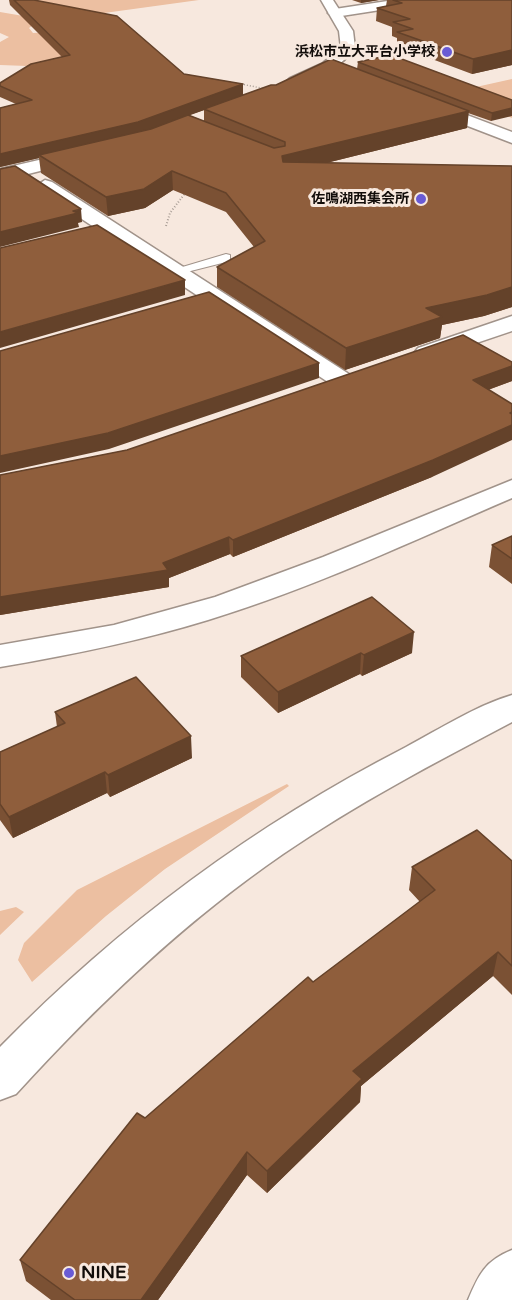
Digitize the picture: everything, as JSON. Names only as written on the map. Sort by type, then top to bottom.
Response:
[{"type":"street","points":[[276,91],[341,58],[350,43],[331,7],[418,0]]},
{"type":"street","points":[[325,67],[352,74]]},
{"type":"street","points":[[411,98],[512,138]]},
{"type":"street","points":[[10,173],[100,151]]},
{"type":"street","points":[[10,173],[183,269],[214,296],[354,377],[310,392]]},
{"type":"street","points":[[87,233],[109,228]]},
{"type":"street","points":[[191,303],[214,296]]},
{"type":"street","points":[[406,359],[512,323]]},
{"type":"street","points":[[468,338],[495,353]]},
{"type":"street","points":[[0,656],[102,638],[223,605],[328,565],[512,488]]},
{"type":"street","points":[[5,1064],[141,943],[198,896],[255,854],[366,783],[512,707]]},
{"type":"street","points":[[495,1300],[512,1276]]},
{"type":"lane","points":[[183,269],[226,258]]},
{"type":"path","points":[[232,83],[276,91]]},
{"type":"path","points":[[183,269],[173,251],[166,225],[173,207],[188,189]]},
{"type":"shaded area","points":[[37,0],[199,0],[97,14],[63,11]]},
{"type":"shaded area","points":[[0,12],[41,19],[29,28],[33,33],[85,30],[54,67],[0,65],[0,42],[9,37],[0,33]]},
{"type":"shaded area","points":[[512,79],[512,118],[449,93]]},
{"type":"shaded area","points":[[287,784],[289,786],[165,869],[106,916],[32,982],[18,960],[24,943],[77,890]]},
{"type":"shaded area","points":[[16,907],[24,912],[0,935],[0,911]]},
{"type":"building","points":[[14,0],[34,0],[117,16],[184,74],[243,84],[138,122],[0,154],[0,108],[32,100],[0,86],[0,83],[31,64],[70,55]]},
{"type":"building","points":[[393,0],[512,0],[512,50],[473,59],[397,32],[413,29],[393,22],[410,19],[377,8],[402,3]]},
{"type":"building","points":[[391,55],[512,100],[512,108],[492,113],[358,62]]},
{"type":"building","points":[[331,59],[469,111],[282,156],[283,162],[512,166],[512,287],[487,295],[426,308],[442,317],[346,348],[217,267],[265,241],[226,193],[172,171],[144,189],[106,197],[39,155],[151,129],[188,115],[274,148],[285,146],[285,142],[204,109],[276,85]]},
{"type":"building","points":[[15,166],[81,209],[73,211],[78,213],[0,232],[0,169]]},
{"type":"building","points":[[97,225],[185,280],[0,332],[0,248]]},
{"type":"building","points":[[209,292],[319,363],[108,433],[0,456],[0,351]]},
{"type":"building","points":[[463,335],[512,362],[512,366],[473,380],[512,404],[510,413],[512,414],[512,425],[433,460],[233,540],[229,537],[163,563],[168,570],[0,597],[0,475],[127,450]]},
{"type":"building","points":[[512,536],[512,559],[492,545]]},
{"type":"building","points":[[372,597],[414,632],[364,655],[361,653],[278,692],[241,656]]},
{"type":"building","points":[[136,677],[191,736],[108,775],[105,772],[9,817],[0,804],[0,752],[65,723],[55,712]]},
{"type":"building","points":[[477,830],[512,861],[512,966],[498,952],[353,1071],[362,1079],[267,1171],[247,1152],[141,1300],[75,1300],[20,1260],[137,1113],[145,1118],[308,977],[313,982],[435,890],[412,867]]},
{"type":"place","name":"浜松市立大平台小学校","points":[[447,52]]},
{"type":"place","name":"佐鳴湖西集会所","points":[[421,199]]},
{"type":"place","name":"NINE","points":[[69,1273]]}]
